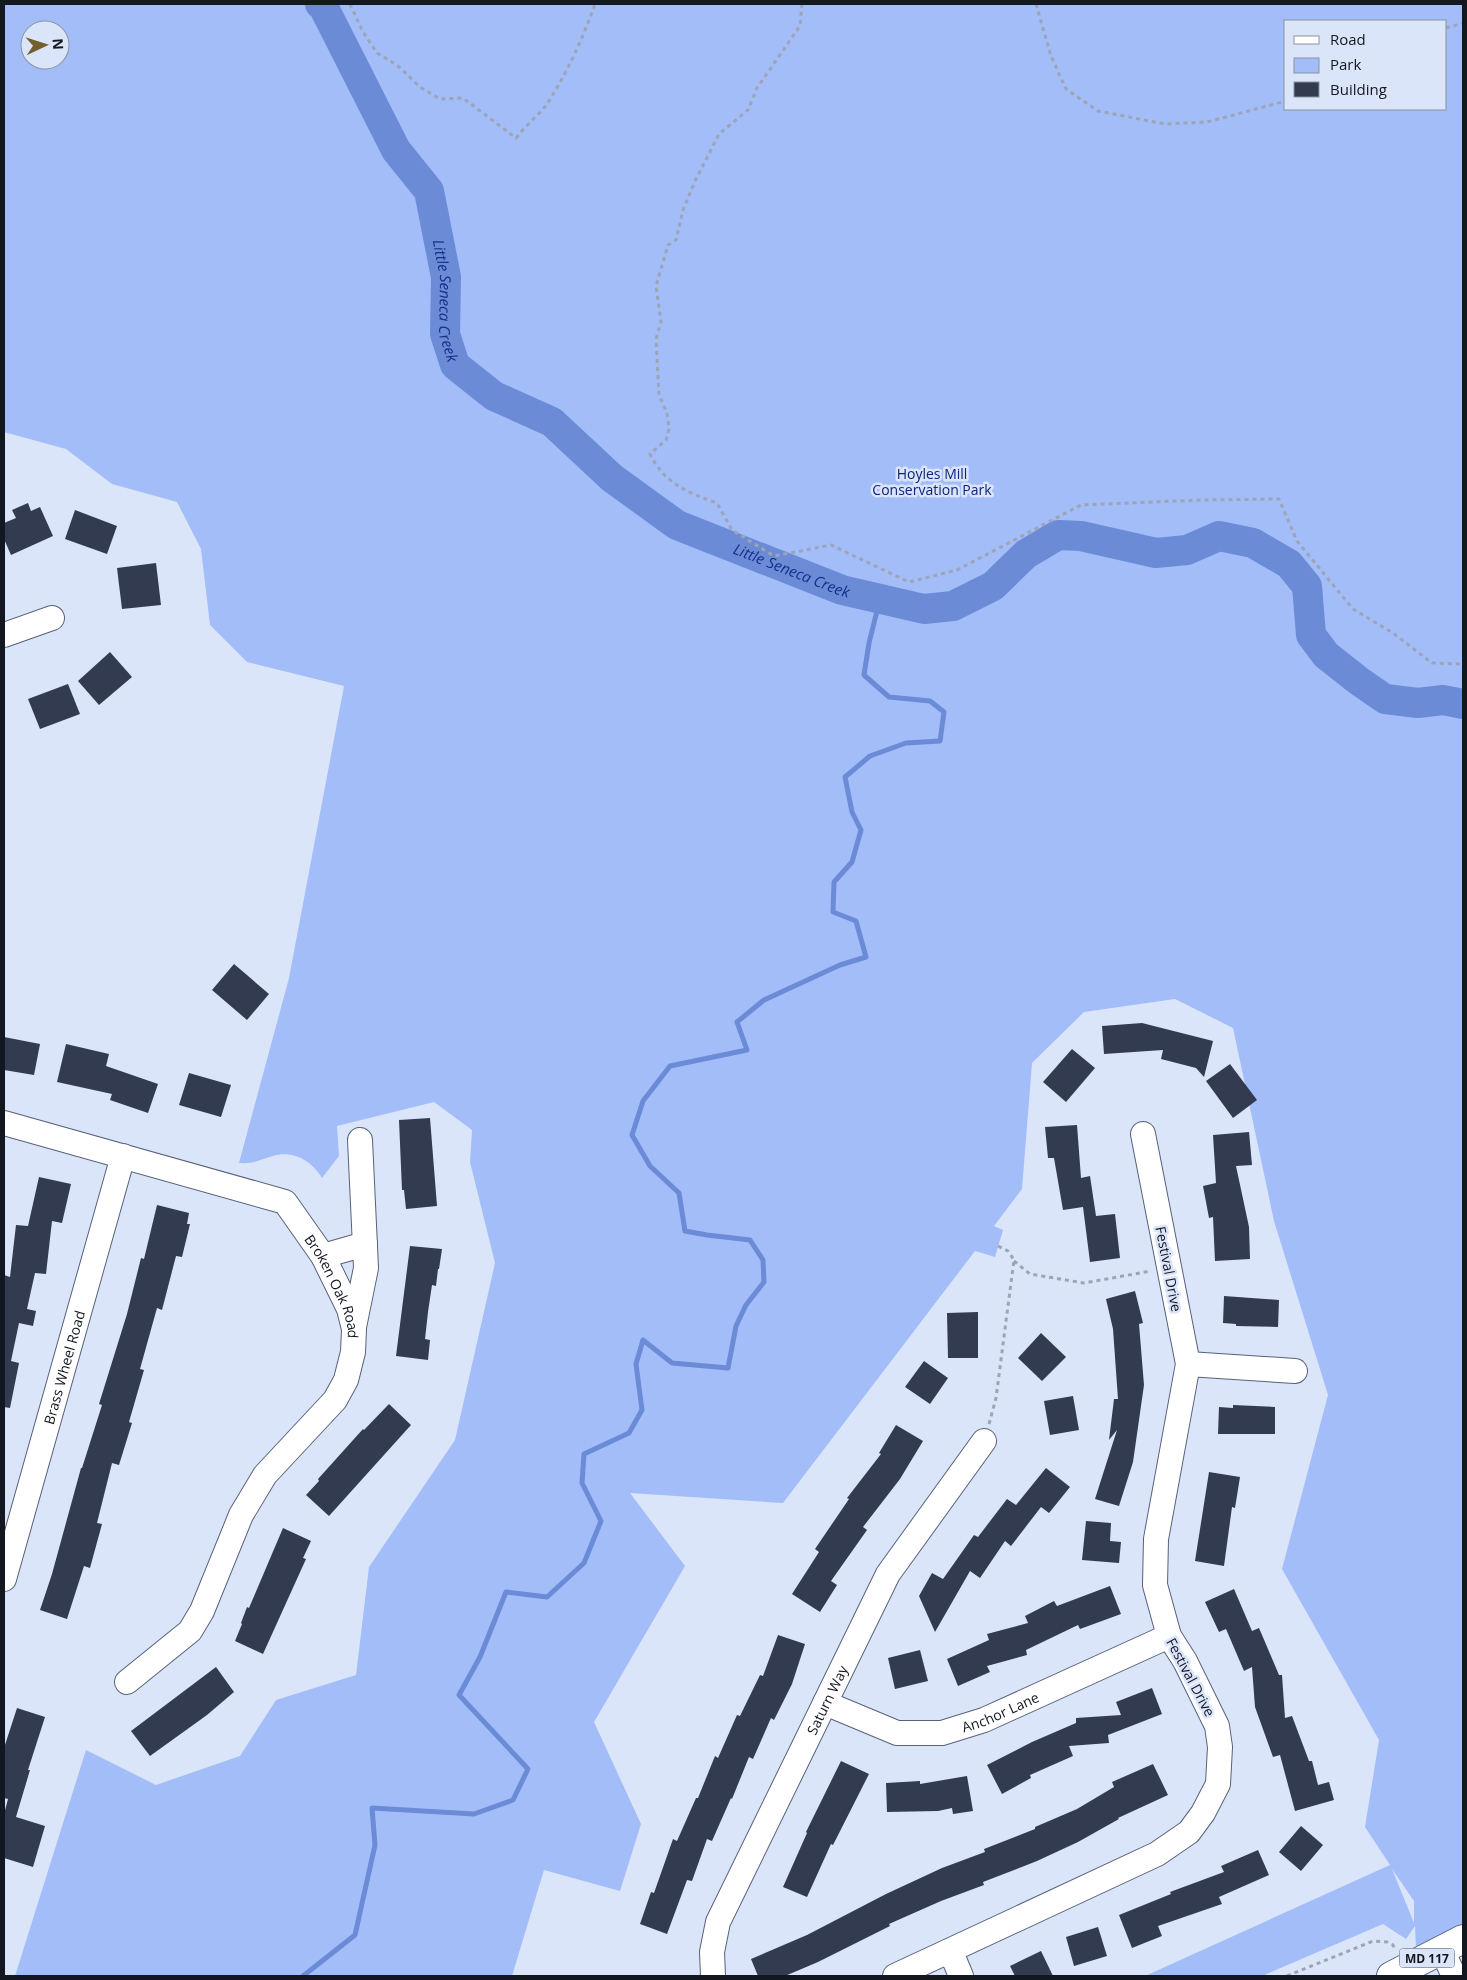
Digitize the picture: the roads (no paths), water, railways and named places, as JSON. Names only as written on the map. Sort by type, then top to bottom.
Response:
[{"type":"main road","name":"MD 117","points":[[1397,1973],[1453,1944]]},
{"type":"street","points":[[4,636],[52,618]]},
{"type":"street","name":"Broken Oak Road","points":[[4,1123],[285,1202],[324,1256],[349,1309],[354,1329],[353,1352],[346,1380],[336,1400],[265,1475],[241,1516],[202,1611],[190,1631],[127,1682]]},
{"type":"street","name":"Festival Drive","points":[[895,1976],[1157,1854],[1189,1832],[1203,1813],[1218,1784],[1220,1747],[1216,1726],[1186,1661],[1168,1636],[1156,1585],[1156,1539],[1188,1364],[1143,1134]]},
{"type":"street","points":[[354,1329],[366,1268],[360,1140]]},
{"type":"street","name":"Brass Wheel Road","points":[[4,1579],[123,1156]]},
{"type":"street","points":[[324,1256],[365,1244]]},
{"type":"street","points":[[1188,1364],[1295,1371]]},
{"type":"street","name":"Saturn Way","points":[[713,1976],[712,1952],[718,1922],[888,1574],[984,1441]]},
{"type":"street","name":"Anchor Lane","points":[[825,1703],[897,1733],[942,1733],[984,1720],[1168,1636]]},
{"type":"street","points":[[1453,1944],[1454,1976]]},
{"type":"street","points":[[950,1952],[962,1976]]},
{"type":"waterway","name":"Little Seneca Creek","points":[[320,4],[323,6],[396,150],[429,191],[446,277],[445,334],[455,365],[494,396],[552,422],[612,478],[677,525],[842,590],[924,609],[953,606],[993,586],[1026,554],[1058,535],[1081,536],[1156,553],[1187,550],[1219,536],[1253,543],[1289,564],[1307,586],[1311,635],[1326,655],[1359,681],[1385,699],[1418,703],[1443,700],[1463,704]]},
{"type":"waterway","points":[[303,1976],[355,1935],[375,1845],[372,1808],[474,1814],[513,1800],[528,1769],[459,1695],[480,1657],[506,1592],[547,1597],[584,1563],[601,1521],[582,1483],[584,1454],[629,1433],[642,1410],[636,1364],[643,1340],[672,1363],[728,1368],[736,1326],[746,1305],[764,1282],[763,1260],[750,1240],[685,1231],[679,1193],[650,1166],[632,1135],[643,1101],[670,1066],[747,1050],[737,1022],[764,1000],[840,965],[866,957],[856,921],[833,912],[834,882],[852,862],[861,830],[852,812],[845,777],[870,756],[906,743],[940,741],[944,712],[930,701],[889,697],[864,675],[869,643],[880,599]]},
{"type":"park label","name":"Hoyles Mill Conservation Park","points":[[932,482]]}]
